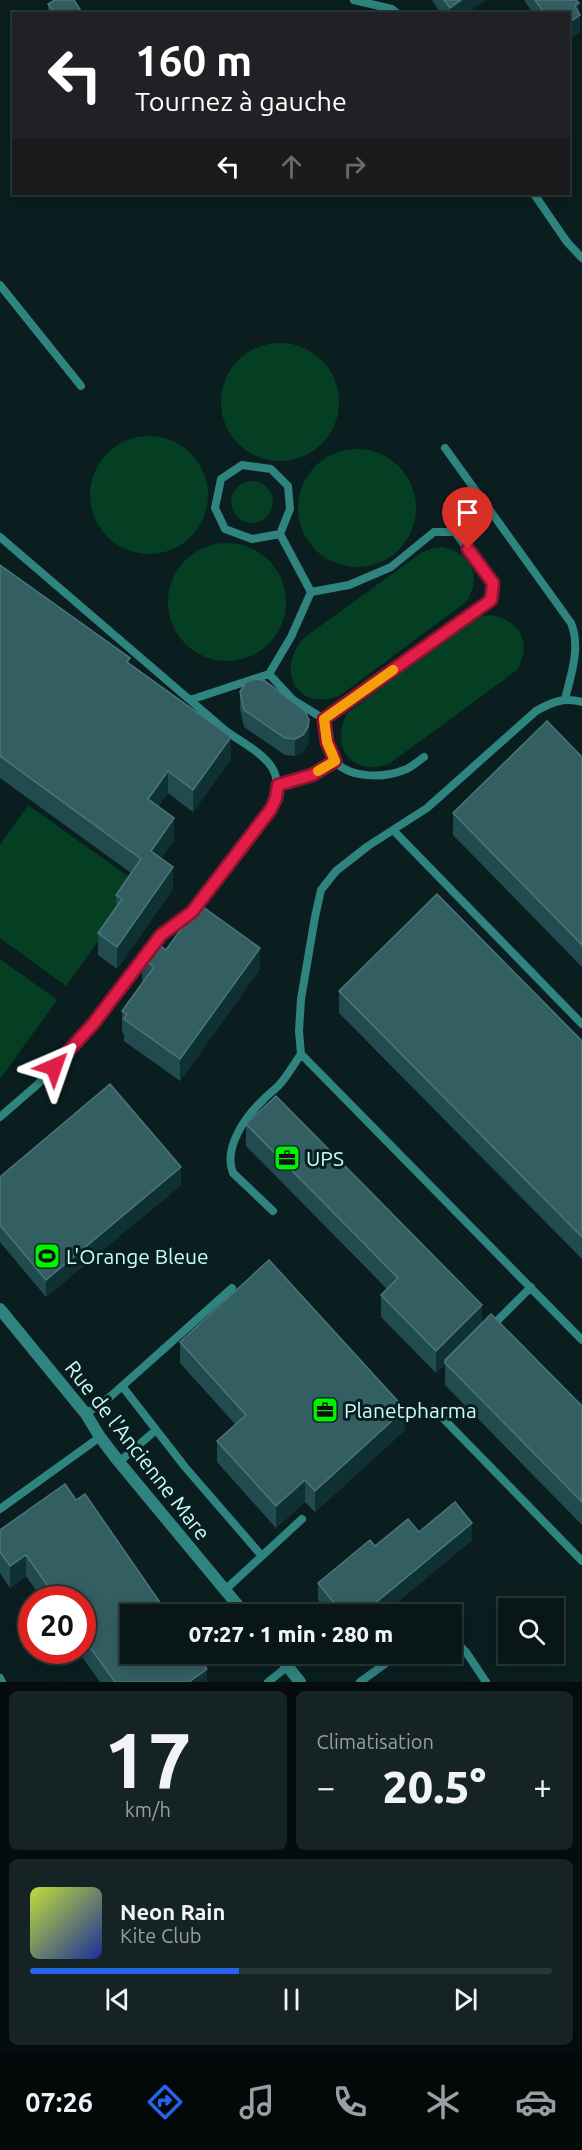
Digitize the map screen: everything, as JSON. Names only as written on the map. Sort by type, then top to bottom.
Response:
[{"type":"street","name":"Rue de l'Ancienne Mare","points":[[0,1310],[86,1414],[119,1462],[237,1604]]},
{"type":"street","points":[[288,1666],[300,1682]]},
{"type":"lane","points":[[354,0],[393,9]]},
{"type":"lane","points":[[535,195],[567,242],[582,258]]},
{"type":"lane","points":[[0,285],[81,386]]},
{"type":"lane","points":[[445,448],[571,623],[575,632],[574,657],[565,699]]},
{"type":"lane","points":[[280,534],[252,539],[225,529],[215,508],[221,479],[242,465],[270,469],[288,486],[290,509],[280,534],[311,592]]},
{"type":"lane","points":[[311,592],[349,585],[391,567],[434,532],[455,532],[493,583],[491,600],[324,719]]},
{"type":"lane","points":[[0,537],[226,731],[265,759],[275,772],[278,785],[271,809],[192,912],[161,935],[93,1024],[38,1084],[0,1117]]},
{"type":"lane","points":[[190,700],[269,674],[291,637],[311,592]]},
{"type":"lane","points":[[269,674],[293,700],[324,719]]},
{"type":"lane","points":[[582,702],[565,699],[553,702],[537,711],[427,808],[368,846],[336,871],[321,890],[301,999],[299,1031],[301,1054],[582,1340]]},
{"type":"lane","points":[[324,719],[327,742],[335,761],[352,772],[373,777],[405,770],[424,757]]},
{"type":"lane","points":[[278,785],[312,775],[335,761]]},
{"type":"lane","points":[[393,830],[582,1024]]},
{"type":"lane","points":[[273,1211],[233,1173],[230,1166],[230,1155],[235,1139],[246,1121],[280,1084],[301,1054]]},
{"type":"lane","points":[[482,1335],[531,1287]]},
{"type":"lane","points":[[86,1414],[122,1386],[232,1288]]},
{"type":"lane","points":[[122,1386],[185,1467],[262,1556]]},
{"type":"lane","points":[[432,1408],[582,1561]]},
{"type":"lane","points":[[119,1462],[156,1430]]},
{"type":"lane","points":[[0,1509],[100,1437]]},
{"type":"lane","points":[[225,1590],[302,1519]]},
{"type":"lane","points":[[462,1648],[486,1682]]},
{"type":"lane","points":[[360,1682],[385,1664]]},
{"type":"lane","points":[[268,1682],[288,1666]]},
{"type":"shaded area","points":[[280,343],[303,347],[322,360],[335,379],[339,402],[335,425],[322,444],[303,457],[280,461],[257,457],[238,444],[225,425],[221,402],[225,379],[238,360],[257,347]]},
{"type":"shaded area","points":[[149,436],[172,440],[191,453],[204,472],[208,495],[204,518],[191,537],[172,550],[149,554],[126,550],[107,537],[94,518],[90,495],[94,472],[107,453],[126,440]]},
{"type":"shaded area","points":[[357,449],[380,453],[399,466],[412,485],[416,508],[412,531],[399,550],[380,563],[357,567],[334,563],[315,550],[302,531],[298,508],[302,485],[315,466],[334,453]]},
{"type":"shaded area","points":[[252,481],[260,482],[267,487],[272,494],[272,510],[267,517],[260,522],[252,523],[244,522],[237,517],[232,510],[231,502],[232,494],[237,487],[244,482]]},
{"type":"shaded area","points":[[227,543],[250,547],[269,560],[282,579],[286,602],[282,625],[269,644],[250,657],[227,661],[204,657],[185,644],[172,625],[168,602],[172,579],[185,560],[204,547]]},
{"type":"shaded area","points":[[443,547],[461,555],[472,567],[474,582],[467,601],[339,696],[324,699],[311,698],[301,692],[294,684],[291,661],[305,637],[421,553]]},
{"type":"shaded area","points":[[493,615],[511,623],[521,635],[524,651],[517,670],[389,764],[376,767],[364,766],[355,763],[347,756],[341,737],[342,725],[347,713],[471,621],[482,616]]},
{"type":"shaded area","points":[[28,805],[139,884],[66,986],[0,938],[0,845]]},
{"type":"shaded area","points":[[0,959],[57,1000],[0,1079]]},
{"type":"building","points":[[55,0],[74,0],[82,12],[54,12],[48,4]]},
{"type":"building","points":[[444,0],[461,0],[450,8]]},
{"type":"building","points":[[535,0],[576,0],[579,3],[575,6],[580,15],[570,22],[570,12],[544,12]]},
{"type":"building","points":[[0,565],[130,658],[127,662],[231,737],[193,790],[168,771],[148,799],[174,818],[151,851],[173,867],[117,947],[98,933],[122,899],[116,895],[141,859],[0,756]]},
{"type":"building","points":[[256,679],[265,681],[305,711],[309,720],[303,735],[295,739],[285,738],[244,710],[240,692],[246,682]]},
{"type":"building","points":[[547,721],[582,757],[582,945],[453,813]]},
{"type":"building","points":[[437,894],[582,1041],[582,1237],[339,991]]},
{"type":"building","points":[[199,904],[260,948],[180,1059],[124,1019],[127,1014],[122,1011],[154,967],[142,958],[154,941],[166,950]]},
{"type":"building","points":[[110,1084],[181,1167],[46,1280],[0,1225],[0,1177]]},
{"type":"building","points":[[276,1096],[482,1305],[436,1351],[381,1295],[398,1278],[246,1124]]},
{"type":"building","points":[[269,1260],[405,1409],[315,1491],[305,1480],[276,1506],[217,1441],[246,1415],[180,1342]]},
{"type":"building","points":[[491,1314],[582,1406],[582,1502],[445,1363],[445,1360]]},
{"type":"building","points":[[65,1484],[76,1500],[85,1494],[161,1604],[120,1604],[120,1664],[204,1664],[207,1669],[189,1682],[115,1682],[96,1656],[96,1586],[48,1586],[26,1555],[10,1566],[0,1552],[0,1530]]},
{"type":"building","points":[[455,1502],[472,1523],[374,1604],[335,1604],[318,1583],[370,1540],[375,1546],[408,1519],[419,1532]]},
{"type":"slow traffic","points":[[318,771],[335,761],[327,742],[324,719],[393,670]]},
{"type":"place","name":"UPS","points":[[287,1158]]},
{"type":"place","name":"L'Orange Bleue","points":[[47,1256]]},
{"type":"place","name":"Planetpharma","points":[[325,1410]]},
{"type":"route","points":[[54,1067],[93,1024],[161,935],[192,912],[271,809],[278,785],[312,775],[335,761],[327,742],[324,719],[491,600],[493,583],[468,549]]}]
